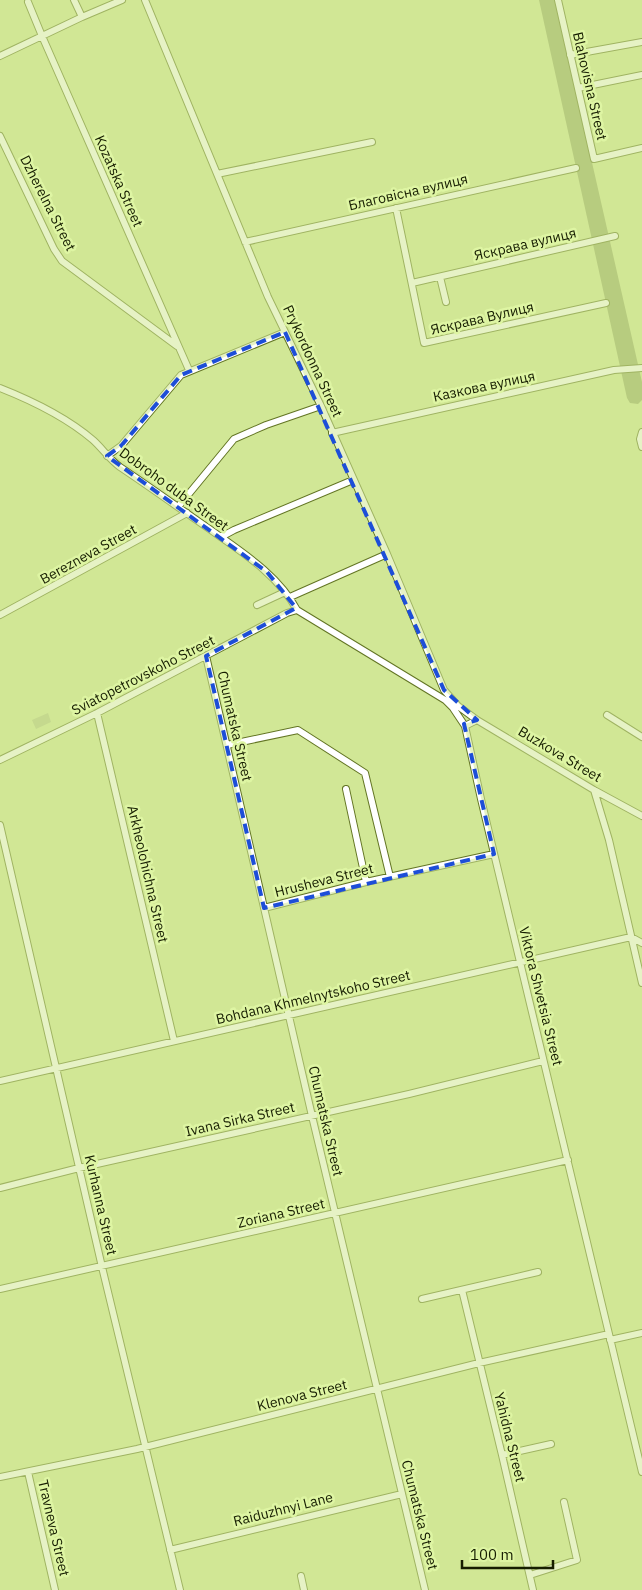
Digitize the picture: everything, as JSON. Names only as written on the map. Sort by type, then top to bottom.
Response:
[{"type":"street","points":[[74,0],[82,17]]},
{"type":"street","points":[[0,56],[122,0]]},
{"type":"street","name":"Prykordonna Street","points":[[145,0],[245,242],[387,554],[444,690],[458,706],[477,720]]},
{"type":"street","name":"Blahovisna Street","points":[[558,0],[594,159],[642,148]]},
{"type":"street","name":"Kozatska Street","points":[[28,2],[189,370]]},
{"type":"street","points":[[570,55],[642,42]]},
{"type":"street","points":[[578,88],[642,75]]},
{"type":"street","name":"Dzherelna Street","points":[[0,136],[54,249],[62,260],[178,347]]},
{"type":"street","points":[[216,174],[372,142]]},
{"type":"street","name":"Благовісна вулиця","points":[[245,242],[576,168]]},
{"type":"street","points":[[396,208],[412,283]]},
{"type":"street","name":"Яскрава вулиця","points":[[412,283],[615,236]]},
{"type":"street","name":"Яскрава вулиця","points":[[440,276],[446,302]]},
{"type":"street","name":"Яскрава Вулиця","points":[[412,283],[424,344],[606,303]]},
{"type":"street","points":[[107,456],[121,446],[176,379],[189,370],[285,332]]},
{"type":"street","name":"Казкова вулиця","points":[[332,433],[614,370],[642,368]]},
{"type":"street","name":"Dobroho duba Street","points":[[0,388],[34,402],[65,420],[93,440],[112,461],[267,572],[290,597],[297,610]]},
{"type":"street","points":[[178,507],[234,439],[266,425],[320,406]]},
{"type":"street","points":[[642,432],[640,439],[642,447]]},
{"type":"street","points":[[221,538],[234,530],[353,480]]},
{"type":"street","name":"Berezneva Street","points":[[0,615],[187,513]]},
{"type":"street","points":[[290,597],[387,554]]},
{"type":"street","points":[[257,605],[285,592]]},
{"type":"street","name":"Sviatopetrovskoho Street","points":[[0,760],[97,713],[287,613],[297,610]]},
{"type":"street","name":"Viktora Shvetsia Street","points":[[297,610],[445,700],[465,726],[642,1472]]},
{"type":"street","name":"Chumatska Street","points":[[206,656],[376,1389],[425,1590]]},
{"type":"street","name":"Arkheolohichna Street","points":[[97,713],[174,1041]]},
{"type":"street","points":[[607,715],[642,737]]},
{"type":"street","points":[[465,726],[477,720]]},
{"type":"street","name":"Buzkova Street","points":[[477,720],[594,790],[642,816]]},
{"type":"street","name":"Hrusheva Street","points":[[227,745],[298,730],[365,773],[390,877]]},
{"type":"street","points":[[346,789],[366,882]]},
{"type":"street","points":[[594,790],[609,840],[642,983]]},
{"type":"street","name":"Kurhanna Street","points":[[0,825],[102,1266],[180,1590]]},
{"type":"street","name":"Hrusheva Street","points":[[264,908],[366,882],[494,854]]},
{"type":"street","points":[[631,937],[642,943]]},
{"type":"street","name":"Bohdana Khmelnytskoho Street","points":[[0,1081],[631,937]]},
{"type":"street","name":"Ivana Sirka Street","points":[[0,1188],[79,1168],[312,1116],[544,1061]]},
{"type":"street","name":"Zoriana Street","points":[[0,1289],[568,1160]]},
{"type":"street","points":[[422,1299],[538,1272]]},
{"type":"street","name":"Yahidna Street","points":[[462,1290],[533,1590]]},
{"type":"street","name":"Klenova Street","points":[[0,1477],[146,1446],[479,1363],[610,1337],[642,1333]]},
{"type":"street","points":[[502,1455],[551,1444]]},
{"type":"street","name":"Travneva Street","points":[[28,1472],[55,1590]]},
{"type":"street","name":"Raiduzhnyi Lane","points":[[170,1550],[402,1494]]},
{"type":"street","points":[[530,1575],[577,1560],[564,1502]]},
{"type":"street","points":[[301,1576],[304,1590]]},
{"type":"highlighted area","points":[[285,332],[444,690],[477,720],[464,724],[494,854],[264,908],[206,656],[296,608],[267,572],[107,456],[121,446],[181,375]]},
{"type":"green space","points":[[539,0],[555,0],[642,382],[642,400],[638,404],[630,403],[627,398]]},
{"type":"green space","points":[[48,713],[51,722],[36,729],[32,720]]}]
